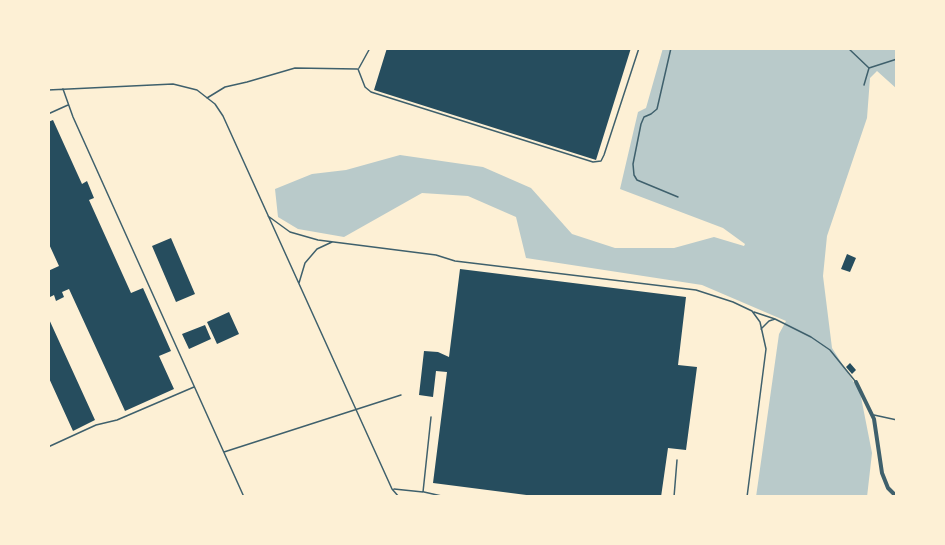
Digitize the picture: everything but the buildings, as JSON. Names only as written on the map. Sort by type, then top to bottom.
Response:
[{"type":"street","points":[[856,382],[873,415],[882,473],[888,488],[897,496]]},
{"type":"lane","points":[[358,69],[370,48]]},
{"type":"lane","points":[[358,69],[365,87],[371,92],[593,162],[601,161],[604,155],[639,48]]},
{"type":"lane","points":[[671,48],[657,109],[644,117],[633,164],[637,180],[678,197]]},
{"type":"lane","points":[[848,48],[869,68]]},
{"type":"lane","points":[[869,68],[897,59]]},
{"type":"lane","points":[[207,98],[225,87],[295,68],[358,69]]},
{"type":"lane","points":[[864,85],[869,68]]},
{"type":"lane","points":[[48,90],[173,84],[197,90],[215,104],[223,116],[392,489],[399,497]]},
{"type":"lane","points":[[63,88],[244,497]]},
{"type":"lane","points":[[48,114],[69,105]]},
{"type":"lane","points":[[268,216],[290,232],[333,242],[436,255],[455,261],[696,290],[775,319],[811,337],[830,350],[856,382]]},
{"type":"lane","points":[[299,284],[304,263],[317,249],[333,242]]},
{"type":"lane","points":[[747,497],[766,350],[760,322],[752,312]]},
{"type":"lane","points":[[761,329],[769,321],[775,319]]},
{"type":"lane","points":[[48,447],[96,425],[117,420],[194,387]]},
{"type":"lane","points":[[223,452],[401,394]]},
{"type":"lane","points":[[873,415],[897,420]]},
{"type":"lane","points":[[423,492],[431,417]]},
{"type":"lane","points":[[674,497],[677,460]]},
{"type":"lane","points":[[392,489],[446,497]]},
{"type":"shaded area","points":[[663,48],[897,48],[897,89],[877,71],[870,78],[867,118],[827,236],[823,276],[832,348],[860,392],[872,453],[867,497],[756,497],[779,334],[786,321],[702,285],[526,258],[516,217],[468,196],[422,193],[344,237],[298,229],[278,217],[275,189],[312,174],[346,170],[400,155],[483,167],[531,188],[572,234],[615,248],[674,248],[714,237],[744,246],[745,244],[723,228],[620,189],[638,112],[646,108]]}]
